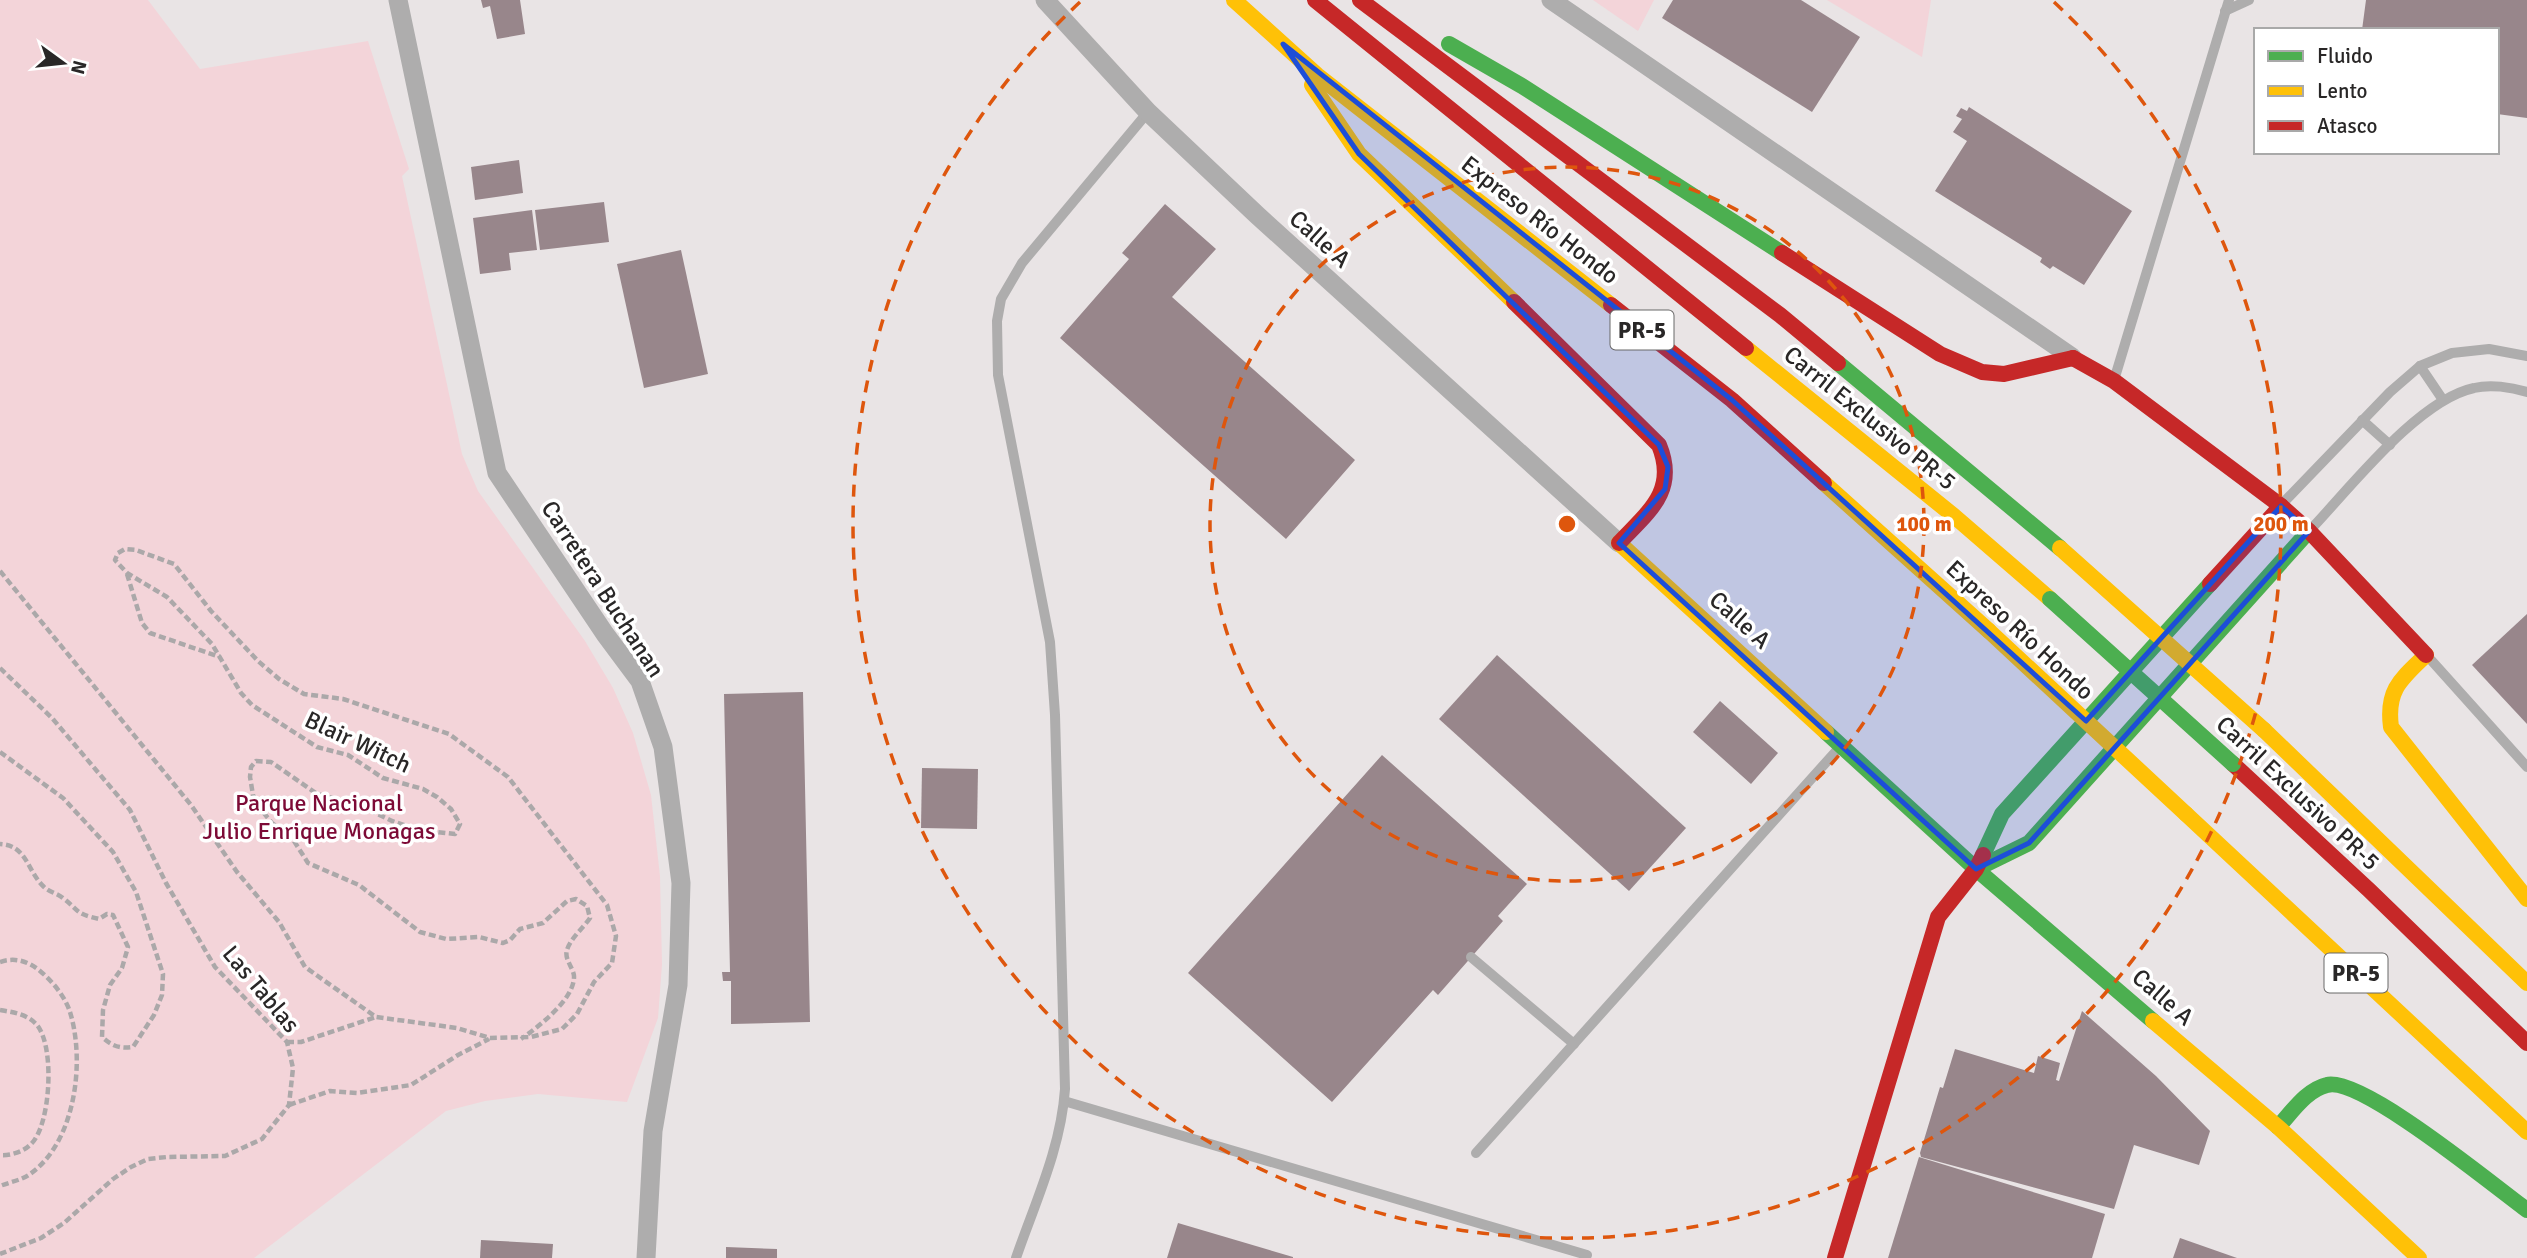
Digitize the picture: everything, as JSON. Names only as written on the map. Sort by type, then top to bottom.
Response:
[{"type":"main road","name":"Expreso Río Hondo","points":[[1234,0],[1317,75],[1732,400],[1989,631],[2527,1132]]},
{"type":"main road","name":"Carril Exclusivo PR-5","points":[[1315,0],[1922,490],[2050,599],[2379,899],[2527,1043]]},
{"type":"main road","points":[[1366,5],[1462,50],[1512,80],[1940,354],[1982,372],[2004,374],[2073,358],[2114,381],[2281,506],[2309,531],[2426,654],[2391,691],[2388,704],[2390,727],[2527,899]]},
{"type":"main road","points":[[1366,5],[1780,315],[2060,548],[2264,730],[2527,983]]},
{"type":"main road","points":[[1283,44],[1359,154],[1442,231],[1659,445],[1668,467],[1665,489],[1619,543]]},
{"type":"main road","points":[[1835,1258],[1938,917],[1976,869],[2002,814],[2281,506]]},
{"type":"main road","points":[[1976,869],[2029,843],[2309,531]]},
{"type":"main road","name":"Calle A","points":[[1619,543],[1976,869],[2278,1128],[2419,1258]]},
{"type":"main road","points":[[2278,1128],[2314,1092],[2330,1085],[2343,1085],[2377,1101],[2527,1210]]},
{"type":"street","name":"Carretera Buchanan","points":[[398,0],[497,472],[640,681],[663,747],[681,883],[678,985],[653,1130],[646,1258]]},
{"type":"street","name":"Calle A","points":[[1045,0],[1149,112],[1256,215],[1619,543]]},
{"type":"street","points":[[1557,2],[2073,358]]},
{"type":"lane","points":[[2114,381],[2229,0]]},
{"type":"lane","points":[[2225,11],[2249,0]]},
{"type":"lane","points":[[1016,1258],[1056,1144],[1064,1101],[1055,715],[1050,642],[998,375],[997,321],[1001,299],[1022,263],[1149,112]]},
{"type":"lane","points":[[2281,506],[2362,421],[2420,366],[2452,353],[2489,349],[2527,356]]},
{"type":"lane","points":[[2420,366],[2443,400]]},
{"type":"lane","points":[[2309,531],[2409,425],[2443,400],[2475,387],[2512,387],[2527,392]]},
{"type":"lane","points":[[2362,421],[2390,445]]},
{"type":"lane","points":[[2426,654],[2527,767]]},
{"type":"lane","points":[[1476,1153],[1841,746]]},
{"type":"lane","points":[[1472,957],[1574,1044]]},
{"type":"lane","points":[[1064,1101],[1587,1255]]},
{"type":"path","name":"Blair Witch","points":[[490,1038],[521,1039],[548,1034],[562,1028],[577,1014],[594,982],[612,963],[617,936],[607,905],[522,793],[508,777],[449,734],[343,699],[304,694],[279,679],[258,661],[211,611],[174,564],[159,556],[136,550],[118,553],[116,560],[127,573],[167,597],[212,644],[241,693],[252,705],[317,747],[348,755],[383,778],[424,789],[452,809],[460,824],[455,834],[448,835],[392,821],[359,805],[317,794],[271,762],[256,761],[251,767],[250,777],[253,795],[259,807],[272,823],[294,841],[309,863],[359,886],[420,932],[446,939],[479,937],[503,943],[520,929],[543,923],[567,901],[579,899],[587,906],[590,918],[567,949],[566,957],[574,975],[573,985],[553,1013],[521,1039]]},
{"type":"path","points":[[0,571],[191,805],[237,872],[279,922],[305,967],[376,1017]]},
{"type":"path","name":"Blair Witch","points":[[127,573],[142,623],[150,633],[220,657]]},
{"type":"path","name":"Las Tablas","points":[[0,668],[52,718],[130,810],[166,883],[215,967],[287,1042],[293,1068],[289,1105]]},
{"type":"path","points":[[0,752],[63,798],[113,852],[136,892],[163,974],[162,995],[154,1015],[133,1047],[123,1049],[110,1044],[102,1037],[103,1010],[110,985],[122,968],[128,947],[113,915],[107,914],[99,919],[80,914],[59,895],[46,889],[34,876],[24,855],[17,848],[0,844]]},
{"type":"path","points":[[0,962],[17,960],[32,964],[54,982],[68,1009],[77,1057],[65,1130],[61,1137],[44,1161],[29,1175],[0,1185]]},
{"type":"path","points":[[0,1010],[19,1014],[35,1023],[44,1036],[50,1061],[47,1096],[38,1134],[30,1146],[8,1156],[0,1155]]},
{"type":"path","points":[[287,1042],[301,1042],[376,1017],[457,1028],[490,1038]]},
{"type":"path","points":[[0,1254],[41,1238],[64,1223],[113,1179],[131,1167],[158,1158],[225,1156],[262,1139],[289,1105],[330,1091],[357,1093],[411,1084],[490,1038]]},
{"type":"highlighted area","points":[[1283,44],[1732,400],[2086,721],[2281,506],[2309,531],[2029,843],[1976,869],[1619,543],[1665,489],[1668,467],[1659,445],[1359,154]]},
{"type":"green space","name":"Parque Nacional Julio Enrique Monagas","points":[[0,0],[148,0],[200,69],[368,41],[409,169],[402,176],[462,454],[478,491],[585,641],[613,688],[633,733],[651,795],[660,876],[662,964],[658,1018],[627,1102],[538,1094],[485,1101],[446,1111],[254,1258],[0,1258]]},
{"type":"green space","points":[[1593,0],[1654,0],[1638,31]]},
{"type":"green space","points":[[1827,0],[1931,0],[1922,57]]},
{"type":"building","points":[[481,0],[520,0],[525,34],[497,39],[490,6],[483,8]]},
{"type":"building","points":[[1673,0],[1801,0],[1860,37],[1812,112],[1662,18]]},
{"type":"building","points":[[2366,0],[2527,0],[2527,118],[2499,114],[2499,28],[2362,28]]},
{"type":"building","points":[[1969,107],[2132,211],[2084,285],[2053,266],[2050,269],[2040,262],[2042,258],[1935,191],[1967,141],[1953,132],[1962,119],[1956,116],[1961,108],[1967,111]]},
{"type":"building","points":[[519,160],[523,193],[475,200],[471,167]]},
{"type":"building","points":[[604,202],[609,242],[540,250],[535,210]]},
{"type":"building","points":[[1165,204],[1216,249],[1172,297],[1355,460],[1286,539],[1060,338],[1129,259],[1122,253]]},
{"type":"building","points":[[532,210],[537,250],[509,253],[511,270],[480,274],[473,218]]},
{"type":"building","points":[[681,250],[708,374],[644,388],[617,264]]},
{"type":"building","points":[[2527,614],[2527,724],[2472,665]]},
{"type":"building","points":[[1497,655],[1686,828],[1629,891],[1439,719]]},
{"type":"building","points":[[803,692],[810,1022],[731,1024],[731,981],[723,981],[722,972],[730,972],[724,694]]},
{"type":"building","points":[[1720,701],[1778,753],[1751,784],[1693,732]]},
{"type":"building","points":[[1382,755],[1527,884],[1498,916],[1503,921],[1438,995],[1433,990],[1332,1102],[1188,973]]},
{"type":"building","points":[[922,768],[978,769],[977,829],[921,828]]},
{"type":"building","points":[[2082,1011],[2156,1076],[2210,1131],[2199,1165],[2134,1145],[2114,1209],[1921,1157],[1940,1087],[1943,1088],[1955,1049],[2034,1073],[2038,1056],[2060,1063],[2056,1080],[2059,1081]]},
{"type":"building","points":[[1919,1157],[2105,1214],[2092,1258],[1888,1258]]},
{"type":"building","points":[[1178,1223],[1293,1257],[1293,1258],[1167,1258]]},
{"type":"building","points":[[2180,1238],[2237,1258],[2173,1258]]},
{"type":"building","points":[[481,1240],[553,1244],[552,1258],[480,1258]]},
{"type":"building","points":[[726,1247],[777,1249],[777,1258],[726,1258]]},
{"type":"traffic: fast","points":[[1449,44],[1522,86],[1782,253]]},
{"type":"traffic: fast","points":[[1838,363],[2060,548]]},
{"type":"traffic: fast","points":[[1976,869],[2029,843],[2309,531]]},
{"type":"traffic: fast","points":[[1983,855],[2002,814],[2210,584]]},
{"type":"traffic: fast","points":[[2050,599],[2233,764]]},
{"type":"traffic: fast","points":[[1826,732],[1976,869],[2153,1021]]},
{"type":"traffic: fast","points":[[2278,1127],[2312,1092],[2327,1085],[2344,1087],[2397,1114],[2527,1210]]},
{"type":"traffic: slow","points":[[1234,0],[1317,75],[1611,305]]},
{"type":"traffic: slow","points":[[1312,85],[1359,154],[1514,302]]},
{"type":"traffic: slow","points":[[1746,348],[1954,516],[2050,599]]},
{"type":"traffic: slow","points":[[1824,483],[1989,631]]},
{"type":"traffic: slow","points":[[1619,543],[1826,732]]},
{"type":"traffic: slow","points":[[2060,548],[2264,730]]},
{"type":"traffic: slow","points":[[1989,631],[2186,814]]},
{"type":"traffic: slow","points":[[2426,655],[2409,671],[2393,694],[2391,727],[2527,899]]},
{"type":"traffic: slow","points":[[2264,730],[2527,983]]},
{"type":"traffic: slow","points":[[2186,814],[2527,1132]]},
{"type":"traffic: slow","points":[[2153,1021],[2278,1127],[2419,1258]]},
{"type":"traffic: jam","points":[[1315,0],[1746,348]]},
{"type":"traffic: jam","points":[[1360,0],[1780,315],[1838,363]]},
{"type":"traffic: jam","points":[[1782,253],[1940,354],[1982,372],[2004,374],[2073,358]]},
{"type":"traffic: jam","points":[[1514,302],[1659,445],[1665,475],[1662,488],[1657,500],[1619,543]]},
{"type":"traffic: jam","points":[[1611,305],[1732,400],[1824,483]]},
{"type":"traffic: jam","points":[[2073,358],[2114,381],[2281,506],[2309,531],[2426,655]]},
{"type":"traffic: jam","points":[[2210,584],[2281,506]]},
{"type":"traffic: jam","points":[[2233,764],[2369,890],[2527,1043]]},
{"type":"traffic: jam","points":[[1835,1258],[1938,917],[1976,869],[1983,855]]}]
